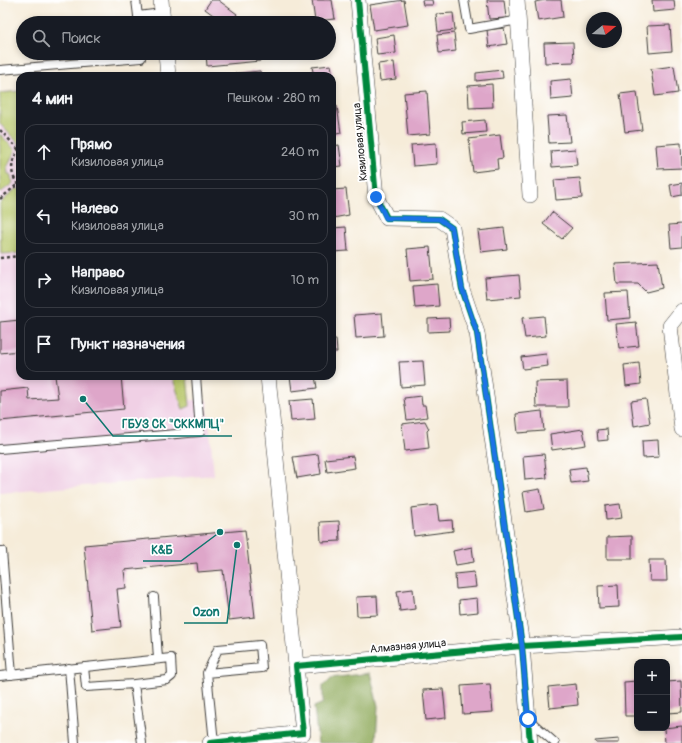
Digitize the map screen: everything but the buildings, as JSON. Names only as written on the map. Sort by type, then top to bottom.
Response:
[{"type":"street","name":"Кизиловая улица","points":[[358,0],[376,197],[386,218],[439,219],[452,228],[462,288],[477,333],[522,646],[530,743]]},
{"type":"street","points":[[516,0],[519,20],[530,195]]},
{"type":"street","points":[[167,60],[168,72]]},
{"type":"street","points":[[682,311],[670,326],[682,430]]},
{"type":"street","points":[[210,743],[304,738],[268,380]]},
{"type":"street","name":"Алмазная улица","points":[[296,666],[522,646],[682,636]]},
{"type":"lane","points":[[136,0],[138,16]]},
{"type":"lane","points":[[464,0],[469,28],[519,20]]},
{"type":"lane","points":[[150,16],[162,12]]},
{"type":"lane","points":[[0,70],[118,60]]},
{"type":"lane","points":[[0,449],[200,432],[196,380]]},
{"type":"lane","points":[[0,551],[2,551],[2,578],[12,674]]},
{"type":"lane","points":[[154,597],[158,659]]},
{"type":"lane","points":[[206,673],[262,668],[260,645],[218,649],[206,673],[214,743]]},
{"type":"lane","points":[[0,676],[12,674],[171,658],[172,676],[167,680],[86,687],[84,667]]},
{"type":"lane","points":[[69,668],[76,743]]},
{"type":"lane","points":[[134,684],[142,743]]},
{"type":"lane","points":[[528,719],[555,743]]},
{"type":"path","points":[[0,130],[16,146]]},
{"type":"path","points":[[16,156],[13,160],[12,166],[14,179],[16,181]]},
{"type":"path","points":[[0,199],[16,187]]},
{"type":"path","points":[[0,258],[16,256]]},
{"type":"shaded area","points":[[16,90],[16,380],[188,380],[190,400],[207,400],[214,475],[0,493],[0,92]]},
{"type":"green space","points":[[16,91],[16,141],[0,124],[0,93]]},
{"type":"green space","points":[[0,134],[15,150],[9,164],[7,165],[8,174],[10,174],[13,183],[0,193]]},
{"type":"green space","points":[[16,189],[16,253],[1,254],[0,203]]},
{"type":"green space","points":[[173,380],[187,380],[190,406],[183,409]]},
{"type":"green space","points":[[370,673],[378,706],[376,743],[318,743],[314,707],[323,703],[323,686],[331,678]]},
{"type":"cycle path","points":[[358,0],[376,197],[387,218],[439,219],[452,228],[462,289],[477,333],[522,646],[530,743]]},
{"type":"cycle path","points":[[210,743],[303,733],[296,666],[522,646],[682,637]]},
{"type":"place","name":"ГБУЗ СК \"СККМПЦ\"","points":[[83,399]]},
{"type":"place","name":"К&Б","points":[[220,532]]},
{"type":"place","name":"Ozon","points":[[237,545]]},
{"type":"route","points":[[376,197],[386,218],[439,219],[452,228],[462,288],[477,333],[522,646],[528,719]]}]
